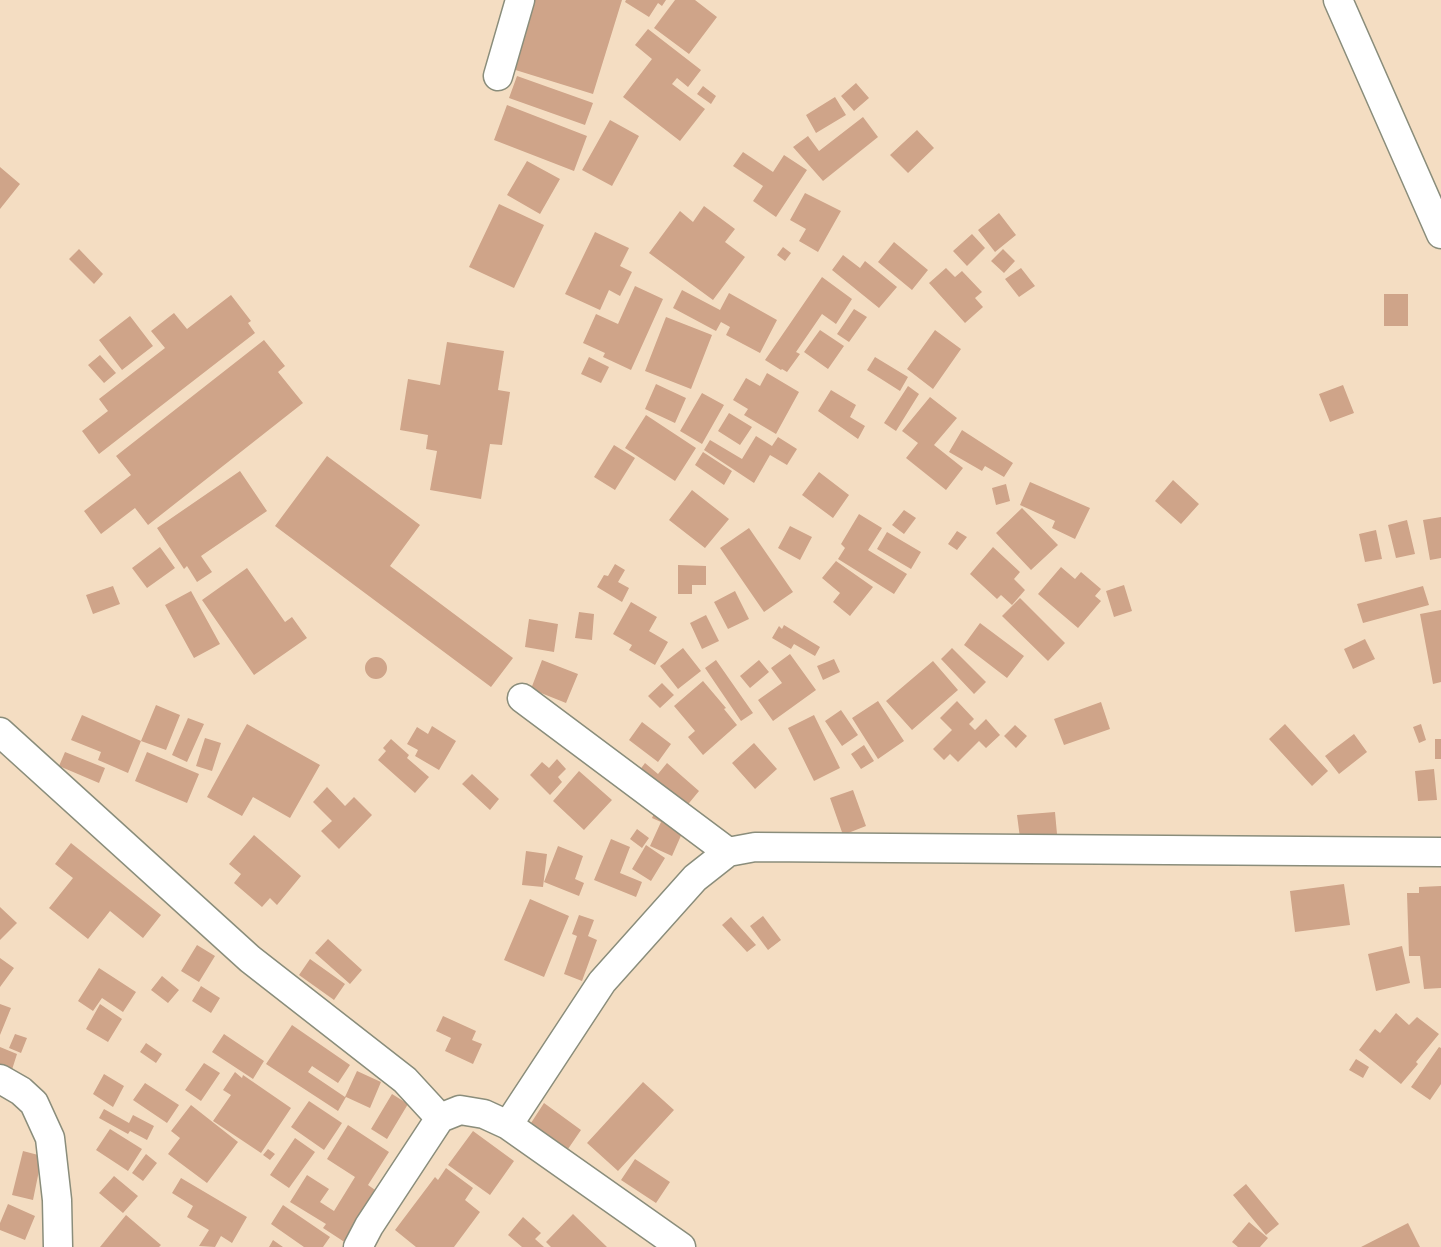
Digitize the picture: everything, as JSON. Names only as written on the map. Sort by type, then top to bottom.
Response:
[{"type":"street","points":[[498,76],[520,0]]},
{"type":"street","points":[[1338,0],[1441,234]]},
{"type":"street","points":[[522,698],[728,852]]},
{"type":"street","points":[[0,732],[250,959],[405,1080],[440,1118]]},
{"type":"street","points":[[508,1125],[603,982],[695,878],[728,852],[755,847],[1441,852]]},
{"type":"street","points":[[0,1079],[21,1091],[34,1103],[51,1138],[57,1200],[58,1247]]},
{"type":"street","points":[[358,1247],[369,1226],[440,1118],[460,1110],[484,1113],[508,1125],[681,1247]]},
{"type":"building","points":[[530,0],[622,0],[593,94],[509,68]]},
{"type":"building","points":[[626,0],[666,0],[662,6],[658,3],[649,17],[625,2]]},
{"type":"building","points":[[675,0],[695,0],[717,17],[689,54],[654,28]]},
{"type":"building","points":[[648,29],[701,70],[688,87],[677,78],[672,84],[705,109],[680,141],[623,97],[652,59],[635,45]]},
{"type":"building","points":[[517,76],[593,103],[585,125],[509,98]]},
{"type":"building","points":[[856,83],[869,98],[854,111],[841,96]]},
{"type":"building","points":[[703,86],[716,96],[711,104],[697,94]]},
{"type":"building","points":[[835,97],[846,115],[816,133],[806,115]]},
{"type":"building","points":[[507,105],[587,136],[574,171],[494,140]]},
{"type":"building","points":[[863,117],[878,137],[823,181],[793,147],[808,136],[819,151]]},
{"type":"building","points":[[610,120],[639,136],[612,186],[582,170]]},
{"type":"building","points":[[917,130],[934,148],[908,173],[890,155]]},
{"type":"building","points":[[743,152],[773,172],[784,155],[807,170],[776,217],[753,201],[763,186],[733,166]]},
{"type":"building","points":[[527,161],[560,179],[540,214],[507,195]]},
{"type":"building","points":[[0,167],[20,184],[0,209]]},
{"type":"building","points":[[805,193],[841,211],[818,252],[799,241],[806,229],[790,220]]},
{"type":"building","points":[[499,204],[544,225],[514,288],[469,267]]},
{"type":"building","points":[[704,206],[735,229],[725,242],[745,257],[713,300],[649,253],[680,211],[693,222]]},
{"type":"building","points":[[999,213],[1016,235],[995,252],[978,230]]},
{"type":"building","points":[[595,232],[629,248],[620,266],[632,272],[620,296],[609,290],[600,310],[565,294]]},
{"type":"building","points":[[972,234],[985,248],[967,266],[953,251]]},
{"type":"building","points":[[894,242],[928,270],[912,290],[878,262]]},
{"type":"building","points":[[783,247],[791,253],[785,261],[777,255]]},
{"type":"building","points":[[79,249],[103,274],[94,284],[69,259]]},
{"type":"building","points":[[1003,249],[1015,261],[1004,273],[991,261]]},
{"type":"building","points":[[843,255],[860,268],[865,261],[897,287],[879,308],[832,270]]},
{"type":"building","points":[[946,268],[955,277],[962,271],[982,292],[975,298],[983,307],[965,323],[929,283]]},
{"type":"building","points":[[1021,268],[1035,286],[1019,297],[1005,279]]},
{"type":"building","points":[[822,277],[852,299],[836,324],[822,314],[796,352],[800,354],[787,372],[781,370],[765,360]]},
{"type":"building","points":[[635,286],[663,299],[631,370],[603,357],[605,353],[583,343],[596,314],[618,324]]},
{"type":"building","points":[[682,290],[720,310],[729,293],[777,320],[760,353],[726,335],[730,327],[721,322],[716,331],[673,308]]},
{"type":"building","points":[[1384,294],[1408,294],[1408,326],[1384,326]]},
{"type":"building","points":[[231,295],[251,321],[248,323],[255,333],[99,454],[82,431],[108,411],[99,399],[165,348],[151,331],[174,313],[187,329]]},
{"type":"building","points":[[854,309],[867,317],[849,342],[837,334]]},
{"type":"building","points":[[130,316],[153,346],[122,370],[99,340]]},
{"type":"building","points":[[666,317],[712,335],[691,389],[645,371]]},
{"type":"building","points":[[820,330],[844,346],[828,369],[804,352]]},
{"type":"building","points":[[935,330],[961,349],[933,389],[907,369]]},
{"type":"building","points":[[264,340],[285,366],[278,372],[303,403],[148,525],[135,508],[101,534],[84,511],[131,475],[116,456]]},
{"type":"building","points":[[447,342],[504,351],[498,390],[510,392],[502,445],[490,444],[481,499],[430,490],[437,451],[426,449],[428,435],[400,430],[408,379],[440,385]]},
{"type":"building","points":[[100,355],[116,373],[104,383],[88,365]]},
{"type":"building","points":[[589,357],[609,367],[601,383],[581,374]]},
{"type":"building","points":[[875,357],[908,377],[900,391],[867,370]]},
{"type":"building","points":[[767,373],[799,392],[776,434],[744,415],[748,409],[733,400],[746,378],[760,386]]},
{"type":"building","points":[[656,384],[686,398],[675,423],[645,409]]},
{"type":"building","points":[[1343,385],[1354,413],[1330,422],[1319,394]]},
{"type":"building","points":[[908,386],[919,394],[896,431],[884,423]]},
{"type":"building","points":[[831,390],[856,405],[850,417],[865,426],[858,439],[818,411]]},
{"type":"building","points":[[702,393],[724,405],[702,444],[680,431]]},
{"type":"building","points":[[930,397],[957,418],[934,445],[963,468],[946,490],[906,458],[918,443],[902,431]]},
{"type":"building","points":[[729,413],[752,427],[740,445],[718,431]]},
{"type":"building","points":[[646,415],[696,448],[675,481],[625,448]]},
{"type":"building","points":[[962,430],[1013,463],[1004,477],[985,466],[982,471],[949,452]]},
{"type":"building","points":[[756,436],[772,446],[778,437],[797,449],[787,465],[770,455],[754,483],[704,450],[710,440],[742,459]]},
{"type":"building","points":[[614,445],[635,458],[615,490],[594,477]]},
{"type":"building","points":[[703,452],[732,471],[724,485],[695,465]]},
{"type":"building","points":[[327,456],[420,525],[390,566],[513,658],[491,687],[275,526]]},
{"type":"building","points":[[240,471],[267,511],[201,556],[212,572],[197,582],[187,566],[184,569],[157,528]]},
{"type":"building","points":[[819,472],[849,495],[833,518],[802,495]]},
{"type":"building","points":[[1173,480],[1199,504],[1181,524],[1155,501]]},
{"type":"building","points":[[1030,482],[1090,508],[1075,539],[1052,528],[1055,521],[1020,505]]},
{"type":"building","points":[[1006,484],[1010,501],[996,505],[992,488]]},
{"type":"building","points":[[692,490],[729,519],[705,548],[669,520]]},
{"type":"building","points":[[1022,508],[1058,545],[1031,570],[996,533]]},
{"type":"building","points":[[904,510],[916,518],[904,534],[892,525]]},
{"type":"building","points":[[859,514],[882,528],[868,550],[907,574],[894,594],[838,559],[845,548],[841,544]]},
{"type":"building","points":[[1441,517],[1441,558],[1430,560],[1423,520]]},
{"type":"building","points":[[1407,520],[1415,554],[1396,558],[1388,525]]},
{"type":"building","points":[[790,526],[812,537],[800,560],[778,548]]},
{"type":"building","points":[[749,528],[793,592],[764,612],[720,548]]},
{"type":"building","points":[[1376,530],[1382,559],[1365,562],[1359,534]]},
{"type":"building","points":[[957,531],[967,537],[957,550],[948,544]]},
{"type":"building","points":[[887,532],[921,552],[911,569],[877,549]]},
{"type":"building","points":[[160,547],[175,568],[147,588],[132,568]]},
{"type":"building","points":[[993,547],[1020,572],[1014,579],[1025,590],[1012,605],[1001,595],[997,599],[970,574]]},
{"type":"building","points":[[836,561],[873,587],[850,616],[833,602],[840,593],[822,578]]},
{"type":"building","points":[[615,564],[625,570],[618,582],[629,588],[622,602],[597,587],[604,575],[608,576]]},
{"type":"building","points":[[678,565],[706,566],[706,585],[692,585],[692,594],[678,594]]},
{"type":"building","points":[[1061,567],[1075,579],[1081,572],[1101,589],[1095,596],[1101,601],[1078,628],[1038,594]]},
{"type":"building","points":[[247,568],[285,622],[292,617],[307,638],[254,675],[202,600]]},
{"type":"building","points":[[1124,585],[1132,611],[1114,617],[1106,591]]},
{"type":"building","points":[[113,586],[120,604],[93,614],[86,595]]},
{"type":"building","points":[[1423,586],[1429,605],[1363,623],[1357,604]]},
{"type":"building","points":[[191,591],[220,644],[194,658],[165,605]]},
{"type":"building","points":[[735,591],[749,619],[728,629],[714,602]]},
{"type":"building","points":[[1020,598],[1065,643],[1048,661],[1002,616]]},
{"type":"building","points":[[631,602],[657,617],[649,631],[668,642],[655,665],[629,650],[632,645],[613,634]]},
{"type":"building","points":[[1441,610],[1441,682],[1433,684],[1420,614]]},
{"type":"building","points":[[579,612],[594,614],[592,640],[575,638]]},
{"type":"building","points":[[706,615],[719,641],[702,649],[690,623]]},
{"type":"building","points":[[529,619],[558,624],[554,652],[525,647]]},
{"type":"building","points":[[980,623],[1024,656],[1007,678],[964,645]]},
{"type":"building","points":[[784,625],[820,647],[815,656],[794,644],[791,649],[772,638],[779,626],[782,629]]},
{"type":"building","points":[[1365,639],[1375,659],[1353,669],[1344,649]]},
{"type":"building","points":[[683,648],[701,671],[678,689],[660,666]]},
{"type":"building","points":[[952,648],[986,682],[974,694],[941,659]]},
{"type":"building","points":[[790,654],[816,690],[773,721],[758,700],[782,683],[771,668]]},
{"type":"building","points":[[372,657],[380,657],[387,664],[387,672],[380,679],[372,679],[365,672],[365,664]]},
{"type":"building","points":[[834,659],[840,672],[823,680],[817,666]]},
{"type":"building","points":[[542,660],[578,674],[566,703],[531,689]]},
{"type":"building","points":[[716,660],[753,713],[741,721],[705,668]]},
{"type":"building","points":[[759,660],[769,672],[750,688],[740,676]]},
{"type":"building","points":[[933,661],[958,690],[912,730],[886,701]]},
{"type":"building","points":[[703,681],[737,725],[703,755],[688,737],[695,731],[674,706]]},
{"type":"building","points":[[662,683],[674,695],[660,708],[648,696]]},
{"type":"building","points":[[878,701],[904,741],[878,759],[852,718]]},
{"type":"building","points":[[957,701],[974,719],[969,724],[975,730],[986,719],[1000,735],[986,748],[979,741],[958,762],[950,754],[944,760],[933,749],[952,730],[940,718]]},
{"type":"building","points":[[1101,702],[1110,729],[1064,745],[1054,719]]},
{"type":"building","points":[[156,705],[180,715],[166,750],[141,741]]},
{"type":"building","points":[[841,710],[858,735],[842,746],[825,721]]},
{"type":"building","points":[[82,715],[141,741],[128,773],[98,760],[101,752],[71,740]]},
{"type":"building","points":[[814,715],[840,768],[814,781],[788,728]]},
{"type":"building","points":[[188,718],[204,724],[187,762],[172,755]]},
{"type":"building","points":[[642,722],[671,744],[658,762],[629,740]]},
{"type":"building","points":[[247,724],[320,765],[290,818],[253,797],[242,816],[207,797]]},
{"type":"building","points":[[1285,724],[1328,771],[1312,786],[1269,739]]},
{"type":"building","points":[[1421,724],[1426,740],[1419,743],[1413,727]]},
{"type":"building","points":[[1015,725],[1027,736],[1016,748],[1004,736]]},
{"type":"building","points":[[432,726],[456,741],[439,770],[415,756],[418,750],[407,744],[417,727],[428,734]]},
{"type":"building","points":[[1354,734],[1367,752],[1339,774],[1325,756]]},
{"type":"building","points":[[205,738],[221,743],[212,771],[196,766]]},
{"type":"building","points":[[391,739],[409,755],[407,758],[429,777],[415,793],[378,760],[386,751],[383,748]]},
{"type":"building","points":[[1435,739],[1441,739],[1441,759],[1435,759]]},
{"type":"building","points":[[754,743],[777,769],[755,789],[732,763]]},
{"type":"building","points":[[864,745],[874,761],[861,769],[851,754]]},
{"type":"building","points":[[65,752],[105,768],[99,783],[59,766]]},
{"type":"building","points":[[147,752],[199,774],[187,803],[135,781]]},
{"type":"building","points":[[557,759],[566,769],[558,777],[562,782],[550,795],[530,775],[542,762],[549,768]]},
{"type":"building","points":[[645,763],[658,774],[667,763],[699,791],[685,808],[636,775]]},
{"type":"building","points":[[1434,769],[1437,800],[1418,801],[1415,771]]},
{"type":"building","points":[[579,771],[612,800],[584,830],[553,801]]},
{"type":"building","points":[[472,774],[499,799],[490,810],[462,784]]},
{"type":"building","points":[[327,787],[345,806],[354,797],[372,815],[339,849],[321,831],[332,821],[313,802]]},
{"type":"building","points":[[853,790],[866,826],[843,835],[830,798]]},
{"type":"building","points":[[657,807],[687,822],[672,856],[650,846],[661,822],[652,818]]},
{"type":"building","points":[[1055,812],[1057,834],[1020,838],[1017,815]]},
{"type":"building","points":[[637,829],[649,838],[642,848],[630,839]]},
{"type":"building","points":[[254,835],[301,876],[277,905],[270,898],[262,907],[234,883],[241,874],[229,864]]},
{"type":"building","points":[[611,839],[630,847],[620,873],[642,882],[636,897],[594,880]]},
{"type":"building","points":[[71,843],[161,915],[143,938],[110,911],[88,939],[49,908],[73,878],[55,864]]},
{"type":"building","points":[[646,845],[665,858],[651,881],[632,869]]},
{"type":"building","points":[[558,846],[583,856],[575,879],[584,883],[579,896],[544,882]]},
{"type":"building","points":[[526,851],[547,854],[543,887],[522,885]]},
{"type":"building","points":[[1344,884],[1350,925],[1295,932],[1290,891]]},
{"type":"building","points":[[1441,886],[1441,988],[1424,989],[1420,956],[1409,956],[1407,893],[1419,893],[1419,887]]},
{"type":"building","points":[[530,899],[569,916],[544,977],[504,960]]},
{"type":"building","points":[[0,907],[17,923],[0,940]]},
{"type":"building","points":[[579,915],[594,920],[588,936],[597,940],[582,981],[564,974],[577,936],[572,934]]},
{"type":"building","points":[[763,916],[781,940],[768,950],[750,926]]},
{"type":"building","points":[[731,917],[756,945],[747,952],[722,925]]},
{"type":"building","points":[[328,939],[362,970],[350,984],[315,953]]},
{"type":"building","points":[[197,945],[215,956],[199,982],[181,971]]},
{"type":"building","points":[[1402,946],[1410,983],[1376,991],[1368,954]]},
{"type":"building","points":[[0,958],[14,968],[0,987]]},
{"type":"building","points":[[310,959],[345,984],[334,1000],[299,975]]},
{"type":"building","points":[[99,968],[136,992],[123,1012],[102,998],[93,1011],[78,1001]]},
{"type":"building","points":[[162,976],[179,990],[168,1003],[151,990]]},
{"type":"building","points":[[201,986],[220,998],[211,1013],[192,1001]]},
{"type":"building","points":[[0,1004],[11,1008],[0,1035]]},
{"type":"building","points":[[100,1004],[122,1019],[108,1042],[86,1029]]},
{"type":"building","points":[[1396,1013],[1409,1025],[1417,1017],[1439,1034],[1401,1084],[1359,1050],[1375,1029],[1380,1033]]},
{"type":"building","points":[[443,1016],[476,1031],[472,1040],[482,1044],[473,1064],[445,1051],[451,1038],[436,1031]]},
{"type":"building","points":[[292,1025],[350,1065],[338,1083],[312,1066],[308,1072],[345,1097],[357,1071],[381,1082],[370,1108],[346,1097],[338,1111],[266,1064]]},
{"type":"building","points":[[15,1034],[27,1038],[21,1053],[9,1048]]},
{"type":"building","points":[[224,1034],[264,1061],[253,1079],[212,1052]]},
{"type":"building","points":[[146,1043],[162,1054],[156,1063],[140,1052]]},
{"type":"building","points":[[0,1047],[17,1054],[10,1076],[0,1072]]},
{"type":"building","points":[[1439,1047],[1441,1048],[1441,1084],[1430,1100],[1411,1087]]},
{"type":"building","points":[[1356,1059],[1369,1067],[1363,1078],[1349,1070]]},
{"type":"building","points":[[204,1063],[220,1073],[201,1101],[185,1090]]},
{"type":"building","points":[[235,1072],[242,1078],[243,1075],[291,1108],[261,1153],[213,1121],[231,1095],[223,1090]]},
{"type":"building","points":[[104,1074],[124,1086],[113,1107],[93,1094]]},
{"type":"building","points":[[643,1082],[674,1110],[618,1171],[587,1143]]},
{"type":"building","points":[[145,1083],[179,1105],[167,1123],[133,1100]]},
{"type":"building","points":[[392,1094],[408,1104],[387,1139],[371,1129]]},
{"type":"building","points":[[309,1101],[342,1123],[324,1150],[291,1127]]},
{"type":"building","points":[[544,1103],[581,1130],[568,1149],[531,1123]]},
{"type":"building","points":[[191,1105],[238,1142],[207,1183],[168,1154],[180,1138],[171,1131]]},
{"type":"building","points":[[104,1109],[129,1123],[133,1115],[154,1126],[147,1140],[130,1131],[128,1134],[99,1118]]},
{"type":"building","points":[[348,1125],[389,1152],[368,1185],[378,1192],[346,1243],[323,1228],[326,1224],[290,1202],[307,1175],[329,1189],[320,1202],[334,1211],[355,1177],[327,1159]]},
{"type":"building","points":[[110,1129],[142,1149],[128,1171],[96,1150]]},
{"type":"building","points":[[473,1131],[514,1161],[490,1195],[448,1165]]},
{"type":"building","points":[[295,1138],[315,1152],[289,1188],[270,1175]]},
{"type":"building","points":[[268,1149],[275,1154],[270,1160],[263,1155]]},
{"type":"building","points":[[23,1151],[42,1156],[33,1200],[12,1195]]},
{"type":"building","points":[[146,1154],[157,1163],[143,1181],[132,1173]]},
{"type":"building","points":[[635,1159],[670,1182],[656,1203],[621,1180]]},
{"type":"building","points":[[446,1168],[473,1188],[465,1200],[480,1212],[454,1247],[416,1247],[395,1230],[435,1177],[438,1180]]},
{"type":"building","points":[[114,1176],[138,1196],[123,1213],[99,1193]]},
{"type":"building","points":[[181,1178],[247,1217],[232,1243],[221,1236],[215,1247],[199,1246],[209,1230],[187,1217],[193,1206],[172,1193]]},
{"type":"building","points":[[1246,1184],[1279,1224],[1266,1235],[1233,1195]]},
{"type":"building","points":[[8,1204],[35,1216],[25,1240],[0,1230],[0,1223]]},
{"type":"building","points":[[283,1205],[330,1237],[323,1247],[304,1247],[271,1224]]},
{"type":"building","points":[[573,1214],[607,1247],[551,1247],[546,1242]]},
{"type":"building","points":[[126,1215],[161,1245],[159,1247],[100,1247]]},
{"type":"building","points":[[523,1217],[541,1233],[535,1239],[544,1247],[522,1247],[508,1235]]},
{"type":"building","points":[[1249,1222],[1268,1238],[1260,1247],[1238,1247],[1232,1242]]},
{"type":"building","points":[[1408,1223],[1420,1247],[1361,1247]]},
{"type":"building","points":[[273,1240],[283,1247],[269,1247]]}]
